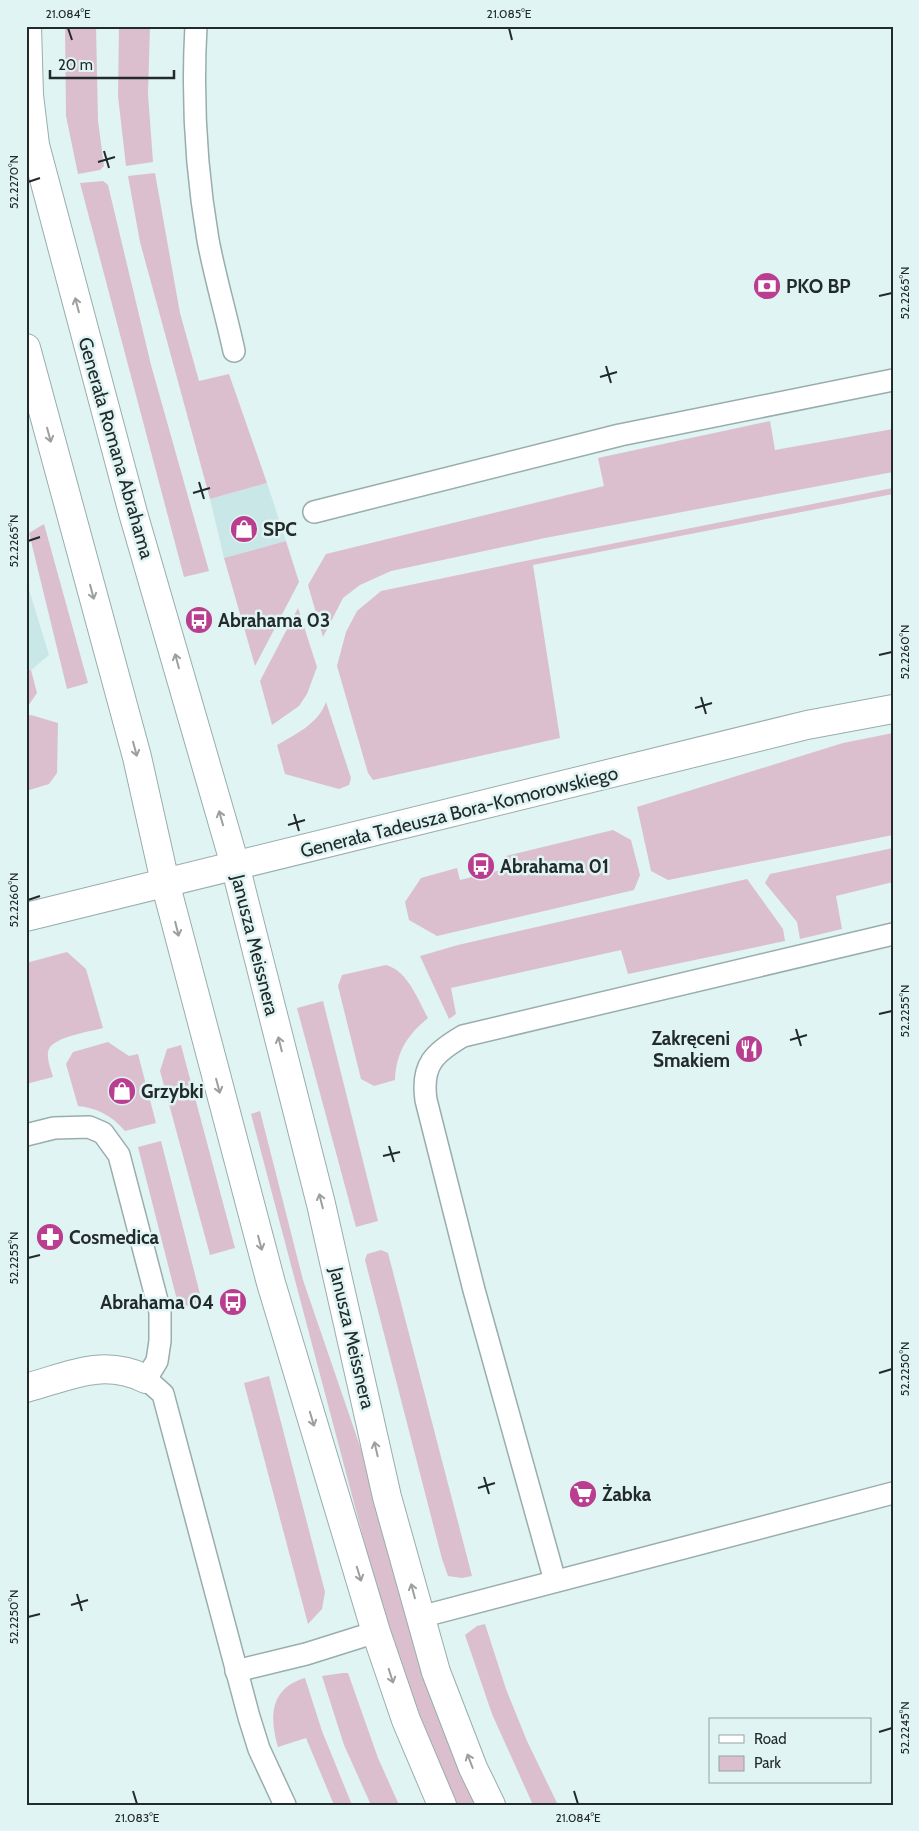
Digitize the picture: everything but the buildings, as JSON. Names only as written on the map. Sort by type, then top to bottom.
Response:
[{"type":"street","name":"Generała Romana Abrahama","points":[[27,26],[29,95],[35,145],[133,513],[235,864]]},
{"type":"street","points":[[26,348],[137,757],[165,882],[271,1283],[376,1632],[406,1720],[442,1805]]},
{"type":"street","name":"Generała Tadeusza Bora-Komorowskiego","points":[[26,917],[235,864],[466,811],[807,725],[893,709]]},
{"type":"street","name":"Janusza Meissnera","points":[[235,864],[321,1204],[387,1497],[436,1672],[473,1768],[491,1805]]},
{"type":"street","points":[[26,1388],[101,1369],[128,1371],[146,1379]]},
{"type":"lane","points":[[196,26],[194,68],[198,156],[208,239],[234,352]]},
{"type":"lane","points":[[314,512],[620,435],[893,380]]},
{"type":"lane","points":[[555,1581],[474,1290],[426,1100],[424,1083],[428,1066],[436,1054],[463,1036],[893,934]]},
{"type":"lane","points":[[26,1135],[64,1127],[89,1127],[103,1133],[119,1155],[160,1312],[157,1361],[146,1379],[163,1394],[236,1672],[259,1749],[284,1805]]},
{"type":"lane","points":[[420,1617],[893,1493]]},
{"type":"lane","points":[[236,1672],[306,1654],[376,1632]]},
{"type":"shaded area","points":[[267,483],[286,541],[224,558],[210,499]]},
{"type":"shaded area","points":[[26,580],[49,655],[31,670],[26,671]]},
{"type":"green space","points":[[65,26],[96,26],[98,121],[104,166],[100,170],[78,174],[66,116]]},
{"type":"green space","points":[[119,26],[150,26],[148,94],[153,162],[126,166],[118,96]]},
{"type":"green space","points":[[155,173],[180,313],[199,381],[229,374],[267,483],[210,499],[140,242],[128,176]]},
{"type":"green space","points":[[103,181],[108,185],[151,365],[209,571],[184,577],[80,183]]},
{"type":"green space","points":[[770,421],[775,450],[893,429],[893,472],[545,538],[391,571],[360,585],[343,598],[323,637],[308,585],[326,554],[604,486],[598,458]]},
{"type":"green space","points":[[893,488],[893,494],[533,565],[560,738],[373,780],[368,773],[337,666],[346,632],[357,611],[381,591]]},
{"type":"green space","points":[[44,524],[88,683],[67,689],[29,533]]},
{"type":"green space","points":[[286,541],[299,582],[255,666],[224,558]]},
{"type":"green space","points":[[298,608],[317,667],[307,694],[299,706],[272,725],[260,681]]},
{"type":"green space","points":[[31,670],[37,693],[26,709],[26,671]]},
{"type":"green space","points":[[326,702],[351,778],[349,785],[339,789],[285,774],[277,745],[312,722]]},
{"type":"green space","points":[[31,715],[58,723],[57,773],[49,784],[26,791],[26,716]]},
{"type":"green space","points":[[893,733],[893,835],[668,880],[651,871],[637,807],[843,743]]},
{"type":"green space","points":[[613,830],[631,840],[640,875],[634,890],[437,936],[409,920],[405,902],[421,878],[457,868],[460,880],[509,868],[506,856]]},
{"type":"green space","points":[[893,848],[893,882],[836,896],[842,929],[800,939],[797,922],[765,883],[770,874]]},
{"type":"green space","points":[[747,879],[783,929],[785,941],[628,974],[621,950],[451,988],[456,1014],[449,1019],[420,956],[458,945]]},
{"type":"green space","points":[[67,952],[86,969],[103,1028],[71,1036],[55,1043],[50,1047],[48,1053],[53,1077],[26,1084],[26,963]]},
{"type":"green space","points":[[386,965],[400,973],[412,987],[428,1018],[414,1031],[404,1045],[400,1053],[395,1080],[374,1086],[361,1079],[338,986],[342,975]]},
{"type":"green space","points":[[323,1001],[378,1221],[356,1227],[297,1008]]},
{"type":"green space","points":[[108,1042],[129,1056],[138,1054],[156,1123],[125,1131],[104,1114],[78,1106],[66,1064],[73,1052]]},
{"type":"green space","points":[[181,1045],[235,1248],[210,1255],[160,1071],[167,1049]]},
{"type":"green space","points":[[260,1111],[303,1280],[363,1455],[423,1673],[477,1805],[455,1805],[398,1664],[251,1114]]},
{"type":"green space","points":[[161,1141],[202,1302],[179,1308],[138,1147]]},
{"type":"green space","points":[[381,1250],[388,1253],[472,1576],[462,1578],[448,1576],[442,1559],[365,1260],[367,1254]]},
{"type":"green space","points":[[269,1376],[325,1592],[322,1609],[308,1624],[244,1383]]},
{"type":"green space","points":[[485,1624],[506,1689],[527,1741],[558,1805],[533,1805],[492,1714],[465,1635],[477,1626]]},
{"type":"green space","points":[[348,1673],[378,1758],[399,1805],[371,1805],[344,1745],[322,1676]]},
{"type":"green space","points":[[305,1678],[322,1731],[352,1805],[334,1805],[306,1738],[278,1747],[273,1715],[275,1705],[285,1689]]},
{"type":"place","name":"PKO BP","points":[[767,286]]},
{"type":"place","name":"SPC","points":[[244,529]]},
{"type":"place","name":"Abrahama 03","points":[[199,620]]},
{"type":"place","name":"Abrahama 01","points":[[481,866]]},
{"type":"place","name":"Zakręceni Smakiem","points":[[749,1049]]},
{"type":"place","name":"Grzybki","points":[[122,1091]]},
{"type":"place","name":"Cosmedica","points":[[50,1237]]},
{"type":"place","name":"Abrahama 04","points":[[233,1302]]},
{"type":"place","name":"Żabka","points":[[583,1494]]}]
